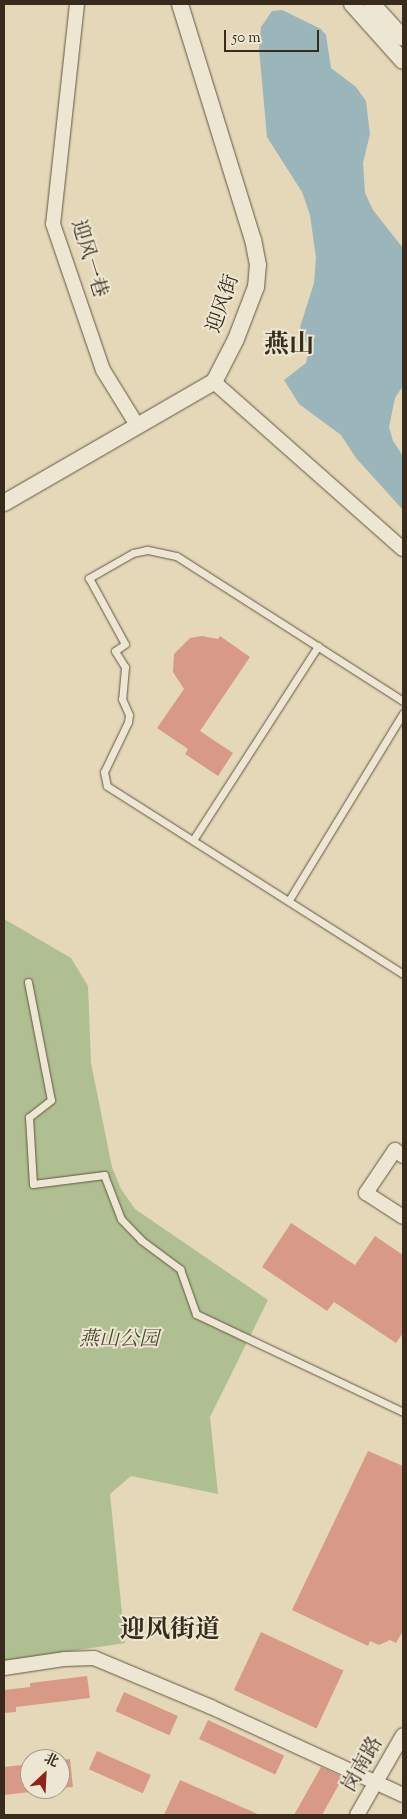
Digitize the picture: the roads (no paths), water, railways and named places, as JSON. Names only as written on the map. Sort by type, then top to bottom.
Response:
[{"type":"street","name":"迎风一巷","points":[[77,4],[53,224],[104,370],[137,426]]},
{"type":"street","name":"迎风街","points":[[180,4],[258,265],[256,287],[236,339],[214,382]]},
{"type":"street","points":[[352,4],[403,60]]},
{"type":"street","points":[[372,4],[403,38]]},
{"type":"street","points":[[4,503],[214,382],[403,549]]},
{"type":"street","points":[[403,1156],[395,1150],[366,1193],[403,1217]]},
{"type":"street","points":[[4,1668],[65,1659],[94,1658],[403,1795]]},
{"type":"street","name":"岗南路","points":[[357,1815],[403,1736]]},
{"type":"lane","points":[[403,701],[199,569],[164,551],[133,553],[89,578],[125,644],[115,651],[125,667],[122,699],[129,715],[128,722],[104,772],[107,786],[403,974]]},
{"type":"lane","points":[[193,840],[318,646]]},
{"type":"lane","points":[[288,900],[403,713]]},
{"type":"lane","points":[[28,982],[51,1100],[30,1117],[33,1184],[104,1175],[122,1219],[141,1240],[180,1269],[196,1314],[403,1412]]},
{"type":"water","points":[[282,10],[321,29],[326,35],[331,68],[356,87],[366,101],[370,134],[363,163],[365,193],[373,210],[403,248],[403,386],[395,398],[389,427],[393,441],[403,456],[403,510],[356,458],[341,435],[299,404],[284,380],[306,363],[309,350],[300,327],[314,283],[316,258],[310,215],[302,192],[267,137],[259,49],[261,27],[272,11]]},
{"type":"district","name":"燕山","points":[[289,346]]},
{"type":"district","name":"迎风街道","points":[[170,1631]]},
{"type":"park label","name":"燕山公园","points":[[119,1340]]}]
